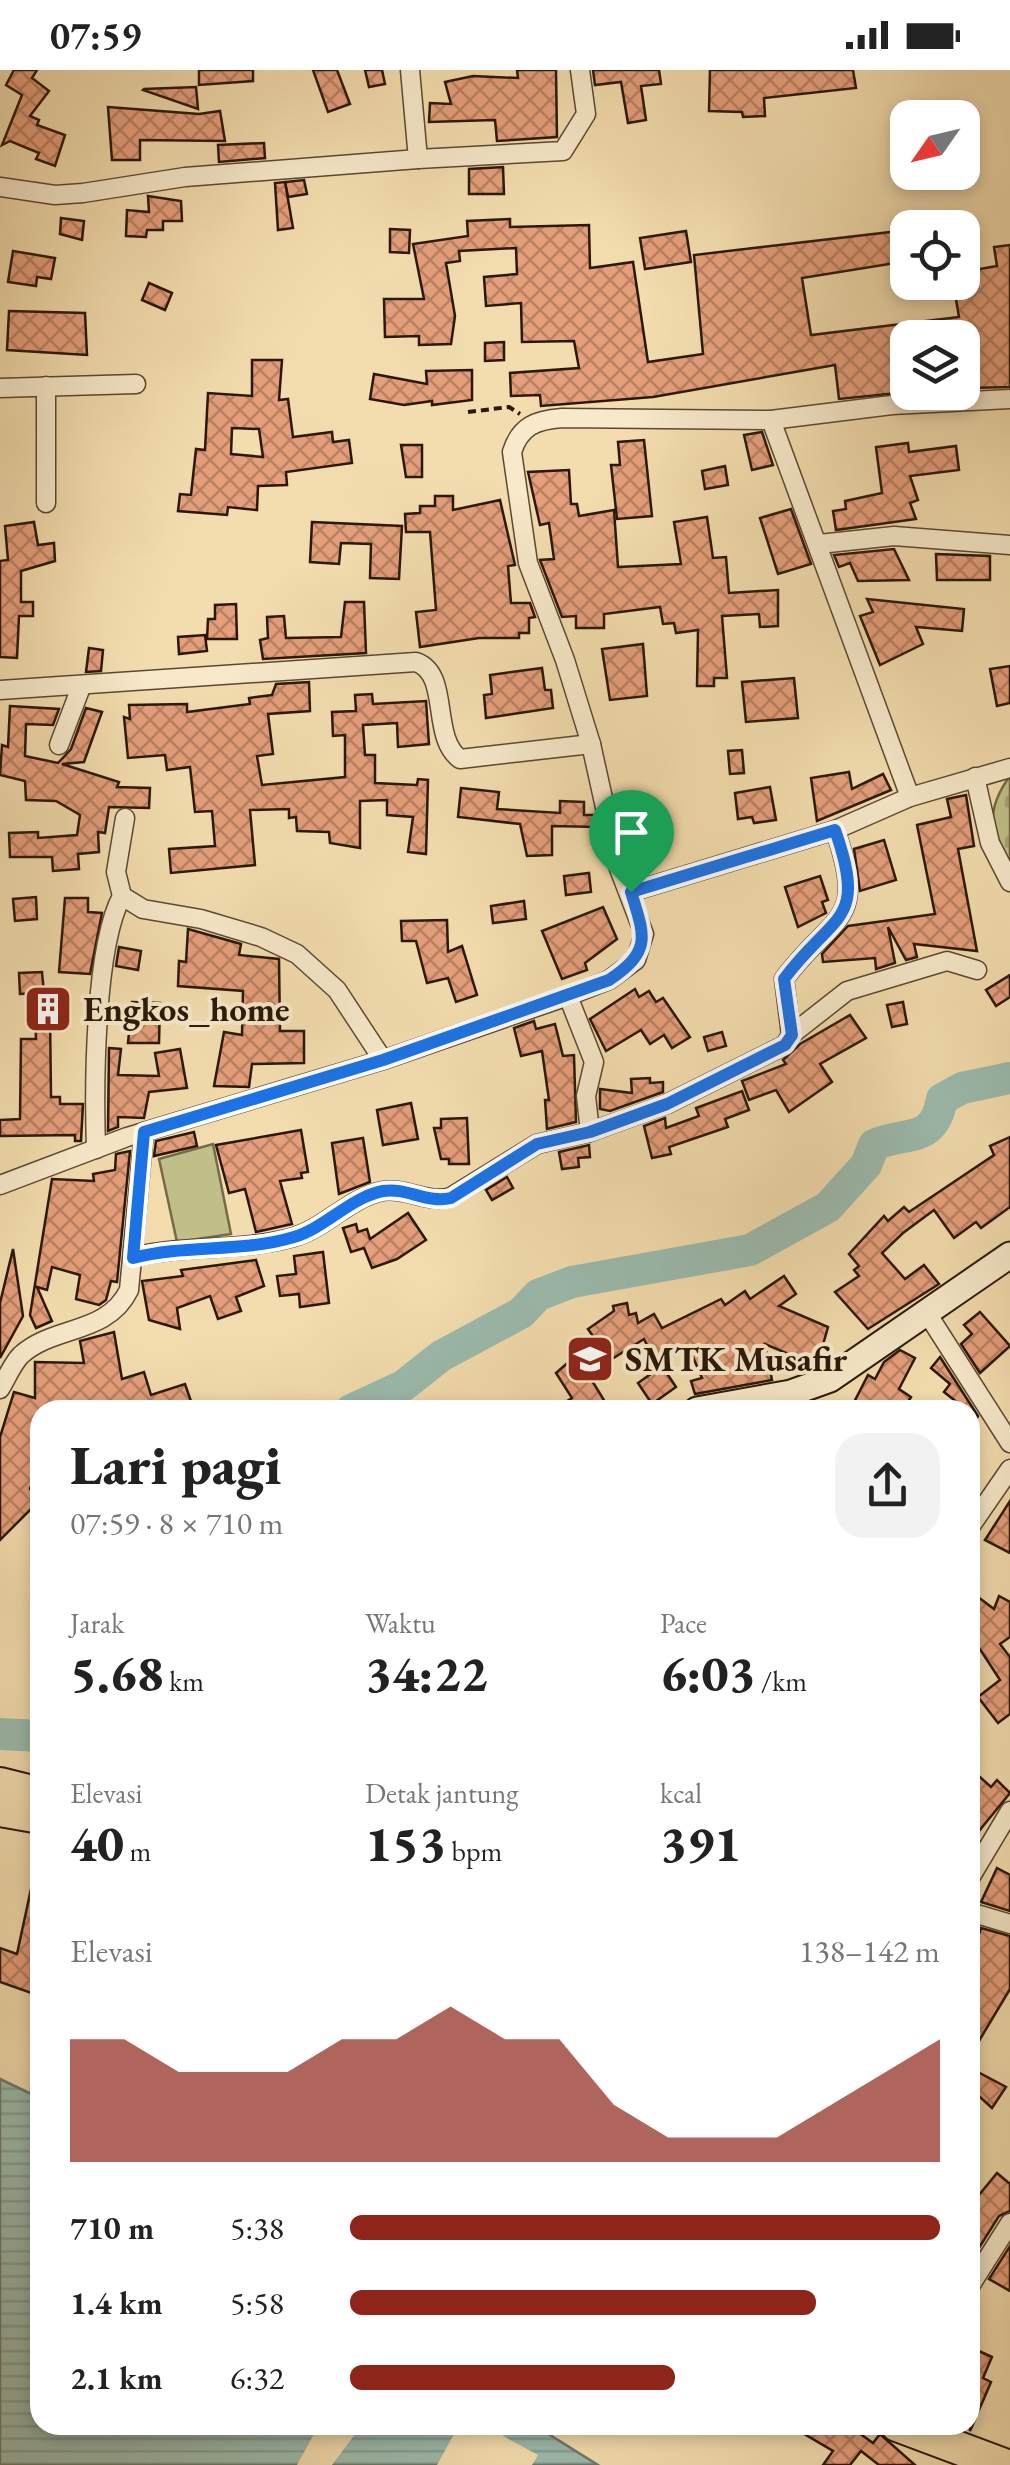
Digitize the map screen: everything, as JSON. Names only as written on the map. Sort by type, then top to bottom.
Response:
[{"type":"highway","points":[[0,1784],[30,1792]]},
{"type":"highway","points":[[0,1810],[30,1815]]},
{"type":"highway","points":[[924,2435],[1004,2465]]},
{"type":"street","points":[[410,70],[418,159]]},
{"type":"street","points":[[0,188],[56,195],[185,177],[562,150],[586,114],[580,70]]},
{"type":"street","points":[[0,388],[136,384]]},
{"type":"street","points":[[46,386],[46,504]]},
{"type":"street","points":[[0,1186],[144,1132],[383,1060],[568,996],[609,980],[636,960],[644,934],[618,866],[591,744],[528,563],[512,466],[516,440],[532,422],[562,418],[770,420],[892,406],[1010,399]]},
{"type":"street","points":[[770,420],[910,796]]},
{"type":"street","points":[[819,544],[894,536],[1010,545]]},
{"type":"street","points":[[0,690],[416,662],[431,675],[446,744],[460,759],[591,744]]},
{"type":"street","points":[[58,745],[81,687]]},
{"type":"street","points":[[631,892],[835,830],[910,796],[1010,768]]},
{"type":"street","points":[[975,777],[990,843],[1010,882]]},
{"type":"street","points":[[96,1149],[97,1034],[106,961],[122,896],[116,872],[125,818]]},
{"type":"street","points":[[792,1035],[784,979],[848,904],[850,874],[835,830]]},
{"type":"street","points":[[122,896],[143,908],[201,919],[261,937],[297,954],[337,990],[383,1060]]},
{"type":"street","points":[[133,1258],[170,1248],[238,1247],[294,1237],[387,1190],[444,1200],[537,1144],[590,1132],[667,1104],[785,1045],[847,990],[947,960],[977,970]]},
{"type":"street","points":[[568,996],[594,1062],[586,1096],[590,1132]]},
{"type":"street","points":[[0,1389],[21,1355],[96,1323],[122,1304],[129,1290],[144,1132]]},
{"type":"street","points":[[798,1400],[1010,1255]]},
{"type":"street","points":[[925,1310],[1010,1443]]},
{"type":"street","points":[[980,1513],[1010,1469]]},
{"type":"street","points":[[980,1861],[1010,1811]]},
{"type":"street","points":[[980,1915],[1010,1924]]},
{"type":"street","points":[[980,2270],[1010,2224]]},
{"type":"path","points":[[468,412],[509,407],[532,422]]},
{"type":"green space","points":[[1010,776],[1010,879],[995,838],[993,815]]},
{"type":"green space","points":[[213,1144],[231,1234],[177,1242],[159,1159]]},
{"type":"shaded area","points":[[0,2079],[30,2093],[30,2435],[550,2435],[598,2465],[0,2465]]},
{"type":"pier","points":[[314,2435],[354,2435],[332,2465],[297,2465]]},
{"type":"pier","points":[[454,2435],[503,2435],[538,2455],[532,2465],[437,2465]]},
{"type":"building","points":[[14,70],[37,70],[32,78],[49,91],[30,116],[39,120],[37,125],[65,135],[55,166],[36,159],[39,153],[10,141],[2,145],[22,95],[6,85]]},
{"type":"building","points":[[199,70],[253,70],[253,81],[199,85]]},
{"type":"building","points":[[313,70],[337,70],[350,104],[328,112]]},
{"type":"building","points":[[365,70],[382,70],[385,84],[369,87]]},
{"type":"building","points":[[517,70],[556,70],[557,137],[497,141],[495,120],[429,122],[430,103],[451,104],[445,82],[473,76],[518,78]]},
{"type":"building","points":[[593,70],[659,70],[661,84],[641,86],[646,120],[628,123],[621,82],[595,85]]},
{"type":"building","points":[[710,70],[853,70],[856,88],[764,98],[765,116],[743,117],[742,112],[709,111]]},
{"type":"building","points":[[196,87],[198,109],[143,90],[144,89]]},
{"type":"building","points":[[108,107],[199,114],[220,111],[225,141],[140,140],[140,160],[112,160]]},
{"type":"building","points":[[264,143],[265,158],[219,162],[218,145]]},
{"type":"building","points":[[503,167],[504,194],[469,194],[469,169]]},
{"type":"building","points":[[304,180],[307,194],[288,197],[285,182]]},
{"type":"building","points":[[285,182],[293,228],[278,230],[275,183]]},
{"type":"building","points":[[148,196],[181,201],[182,221],[163,221],[163,230],[147,230],[146,237],[126,236],[127,210],[149,212]]},
{"type":"building","points":[[61,218],[84,221],[82,240],[60,234]]},
{"type":"building","points":[[510,219],[510,227],[589,225],[590,268],[633,262],[648,362],[703,354],[694,255],[890,232],[890,264],[802,278],[811,335],[890,325],[890,394],[839,399],[835,365],[653,397],[541,406],[540,395],[511,396],[510,373],[579,368],[574,341],[522,342],[521,303],[486,306],[484,277],[517,274],[516,248],[459,251],[460,261],[446,263],[455,316],[451,344],[419,345],[419,336],[385,337],[384,299],[424,299],[413,244],[468,236],[467,221]]},
{"type":"building","points":[[390,229],[410,230],[409,253],[390,252]]},
{"type":"building","points":[[686,231],[691,262],[645,269],[640,238]]},
{"type":"building","points":[[1010,245],[1010,387],[980,388],[980,320],[934,320],[959,317],[956,300],[980,300],[980,269],[997,266],[994,247]]},
{"type":"building","points":[[13,251],[55,258],[51,279],[37,277],[36,286],[8,282]]},
{"type":"building","points":[[149,283],[172,293],[165,310],[142,300]]},
{"type":"building","points":[[9,311],[85,313],[87,355],[7,350]]},
{"type":"building","points":[[504,342],[504,360],[485,361],[485,343]]},
{"type":"building","points":[[252,360],[282,360],[279,400],[288,399],[293,437],[332,432],[333,442],[349,440],[352,463],[286,472],[287,485],[258,486],[257,510],[228,507],[227,515],[178,511],[180,494],[191,495],[196,449],[205,450],[208,393],[252,396]],"holes":[[[232,428],[259,429],[263,457],[231,454]]]},
{"type":"building","points":[[472,370],[472,400],[404,405],[370,399],[374,374],[427,384],[426,371]]},
{"type":"building","points":[[762,432],[773,465],[752,470],[744,435]]},
{"type":"building","points":[[644,440],[652,516],[617,519],[611,465],[620,465],[618,442]]},
{"type":"building","points":[[908,443],[909,452],[956,446],[959,470],[910,476],[918,500],[910,503],[916,519],[836,530],[833,511],[846,509],[845,501],[882,493],[876,447]]},
{"type":"building","points":[[401,445],[422,445],[422,477],[406,477]]},
{"type":"building","points":[[725,466],[728,485],[705,489],[702,471]]},
{"type":"building","points":[[569,470],[571,504],[577,504],[579,516],[614,510],[618,567],[681,564],[674,522],[707,517],[713,558],[726,557],[729,593],[778,590],[778,626],[760,627],[759,614],[722,616],[727,678],[714,678],[714,686],[697,686],[698,630],[676,633],[674,623],[663,624],[660,607],[604,614],[604,628],[576,628],[576,616],[562,617],[540,560],[554,559],[549,523],[540,525],[528,472]]},
{"type":"building","points":[[435,496],[453,496],[453,510],[500,500],[515,565],[508,566],[511,603],[530,603],[535,617],[529,618],[529,633],[519,633],[519,638],[479,638],[420,647],[416,612],[436,610],[430,532],[406,532],[405,514],[420,513],[420,506],[435,506]]},
{"type":"building","points":[[791,509],[811,564],[778,574],[760,518]]},
{"type":"building","points":[[34,522],[38,545],[54,543],[55,561],[21,571],[21,602],[33,602],[33,616],[19,616],[17,658],[0,657],[0,561],[8,560],[5,526]]},
{"type":"building","points":[[312,522],[402,526],[399,579],[370,578],[371,544],[341,543],[339,564],[310,562]]},
{"type":"building","points":[[894,549],[909,580],[858,581],[850,563],[839,567],[834,555]]},
{"type":"building","points":[[936,554],[990,556],[990,580],[937,580]]},
{"type":"building","points":[[867,599],[964,609],[962,631],[916,627],[923,644],[880,665],[860,616],[873,612]]},
{"type":"building","points":[[345,602],[364,602],[366,653],[263,659],[260,640],[268,638],[267,617],[284,616],[286,638],[341,637]]},
{"type":"building","points":[[236,604],[237,639],[207,639],[208,619],[215,619],[215,605]]},
{"type":"building","points":[[205,635],[207,651],[179,654],[178,637]]},
{"type":"building","points":[[643,644],[647,696],[610,700],[602,649]]},
{"type":"building","points":[[89,648],[103,650],[101,671],[86,672]]},
{"type":"building","points":[[1010,666],[1010,703],[997,706],[990,669]]},
{"type":"building","points":[[542,668],[553,708],[486,718],[484,695],[492,694],[490,675]]},
{"type":"building","points":[[794,678],[798,718],[746,722],[742,682]]},
{"type":"building","points":[[309,682],[310,711],[268,714],[273,754],[257,756],[262,785],[345,777],[345,735],[333,736],[332,712],[356,711],[355,695],[372,694],[373,704],[426,701],[429,744],[398,747],[397,723],[363,725],[365,755],[375,755],[375,783],[417,785],[418,779],[428,780],[426,854],[408,852],[413,817],[387,815],[387,800],[360,801],[360,848],[330,843],[329,832],[297,831],[296,817],[289,818],[289,809],[250,810],[255,865],[171,873],[169,849],[215,846],[212,811],[195,812],[190,767],[167,770],[165,755],[128,758],[124,717],[130,719],[129,705],[187,704],[187,712],[250,704],[249,698],[272,695],[276,684]]},
{"type":"building","points":[[10,706],[59,709],[53,725],[26,724],[25,756],[58,763],[71,749],[86,708],[102,712],[84,762],[62,764],[119,782],[117,787],[150,788],[149,808],[109,807],[105,833],[98,832],[99,852],[78,854],[79,869],[53,871],[52,857],[10,857],[9,833],[38,832],[38,838],[77,835],[80,815],[56,801],[26,800],[25,781],[0,775],[2,745],[8,747]]},
{"type":"building","points":[[742,750],[744,773],[730,774],[728,751]]},
{"type":"building","points":[[849,772],[852,789],[883,774],[891,790],[817,821],[811,778]]},
{"type":"building","points":[[770,787],[776,820],[754,823],[752,817],[738,819],[735,793]]},
{"type":"building","points":[[461,788],[499,792],[497,809],[560,813],[560,801],[584,802],[584,815],[594,815],[597,827],[552,826],[552,855],[527,856],[520,824],[458,817]]},
{"type":"building","points":[[966,795],[974,846],[958,849],[977,951],[914,944],[917,957],[906,960],[888,927],[895,963],[876,969],[875,958],[823,962],[822,954],[848,926],[935,914],[917,825],[951,817],[947,799]]},
{"type":"building","points":[[884,840],[896,880],[860,891],[854,849]]},
{"type":"building","points":[[589,873],[591,892],[566,895],[564,876]]},
{"type":"building","points":[[820,876],[828,900],[822,902],[826,913],[798,927],[785,887]]},
{"type":"building","points":[[36,897],[37,919],[15,921],[13,899]]},
{"type":"building","points":[[65,898],[88,898],[88,912],[102,913],[90,974],[59,972]]},
{"type":"building","points":[[524,901],[526,919],[493,923],[491,906]]},
{"type":"building","points":[[603,907],[617,939],[585,963],[587,970],[562,979],[542,931]]},
{"type":"building","points":[[447,920],[448,952],[462,946],[477,995],[456,1002],[448,978],[427,983],[416,941],[402,941],[401,921]]},
{"type":"building","points":[[188,929],[241,944],[239,955],[279,959],[280,1031],[304,1031],[304,1063],[252,1064],[249,1087],[214,1086],[224,1032],[242,1035],[243,991],[178,986],[179,961],[186,962]]},
{"type":"building","points":[[119,947],[141,951],[138,970],[116,966]]},
{"type":"building","points":[[42,972],[44,993],[20,994],[19,973]]},
{"type":"building","points":[[1010,975],[1010,997],[996,1006],[986,990]]},
{"type":"building","points":[[635,989],[639,997],[649,991],[656,1002],[663,998],[690,1037],[672,1048],[664,1035],[650,1044],[641,1030],[606,1051],[590,1019]]},
{"type":"building","points":[[132,1002],[160,1003],[159,1043],[128,1043]]},
{"type":"building","points":[[903,1002],[907,1024],[892,1027],[887,1005]]},
{"type":"building","points":[[35,1014],[50,1014],[51,1097],[60,1097],[60,1104],[83,1104],[81,1141],[75,1141],[75,1135],[0,1136],[0,1120],[20,1119],[21,1039],[36,1039]]},
{"type":"building","points":[[850,1015],[866,1038],[820,1064],[832,1082],[789,1112],[776,1090],[749,1100],[742,1081],[786,1064],[783,1060],[800,1044]]},
{"type":"building","points":[[534,1021],[536,1029],[555,1024],[563,1056],[574,1055],[576,1122],[547,1129],[545,1100],[549,1100],[542,1051],[521,1056],[514,1028]]},
{"type":"building","points":[[722,1032],[726,1046],[708,1051],[704,1037]]},
{"type":"building","points":[[109,1048],[121,1049],[118,1075],[159,1076],[155,1053],[180,1049],[187,1088],[149,1092],[144,1118],[118,1117],[118,1127],[108,1131]]},
{"type":"building","points":[[650,1078],[650,1083],[663,1082],[663,1092],[610,1111],[600,1109],[600,1089],[632,1093],[631,1079]]},
{"type":"building","points":[[742,1091],[749,1110],[725,1119],[728,1127],[669,1147],[671,1154],[652,1158],[644,1126],[665,1118],[666,1128],[699,1116],[696,1108]]},
{"type":"building","points":[[411,1103],[418,1139],[383,1145],[377,1110]]},
{"type":"building","points":[[467,1118],[469,1164],[449,1164],[449,1159],[441,1159],[434,1128],[441,1128],[441,1119]]},
{"type":"building","points":[[301,1130],[308,1172],[301,1173],[302,1178],[280,1181],[292,1224],[256,1232],[245,1189],[229,1193],[216,1145]]},
{"type":"building","points":[[194,1132],[197,1146],[154,1156],[156,1141]]},
{"type":"building","points":[[1010,1137],[1010,1207],[981,1228],[976,1222],[954,1238],[934,1210],[903,1233],[882,1253],[905,1279],[924,1265],[939,1284],[868,1329],[835,1292],[859,1276],[854,1270],[859,1266],[849,1254],[884,1216],[888,1221],[904,1207],[909,1212],[994,1155],[990,1146]]},
{"type":"building","points":[[363,1138],[370,1182],[339,1194],[332,1143]]},
{"type":"building","points":[[589,1145],[590,1157],[578,1158],[579,1167],[562,1169],[559,1152]]},
{"type":"building","points":[[130,1151],[117,1282],[111,1281],[106,1300],[99,1305],[76,1299],[80,1275],[52,1267],[47,1290],[37,1287],[52,1321],[36,1328],[30,1315],[52,1179],[94,1181],[93,1174],[115,1170],[116,1154]]},
{"type":"building","points":[[507,1177],[513,1188],[492,1200],[486,1190]]},
{"type":"building","points":[[408,1213],[426,1240],[397,1259],[372,1268],[364,1248],[351,1252],[343,1228],[356,1224],[358,1232],[367,1229],[370,1239]]},
{"type":"building","points":[[13,1249],[23,1316],[0,1358],[0,1303]]},
{"type":"building","points":[[323,1252],[329,1303],[300,1307],[299,1294],[280,1296],[277,1276],[296,1274],[294,1256]]},
{"type":"building","points":[[256,1260],[264,1286],[236,1297],[241,1311],[218,1319],[210,1296],[177,1308],[180,1329],[149,1320],[142,1281],[183,1276],[181,1270]]},
{"type":"building","points":[[784,1276],[796,1294],[779,1306],[828,1327],[817,1366],[765,1344],[772,1380],[695,1394],[691,1381],[702,1378],[689,1348],[656,1364],[644,1339],[604,1364],[606,1369],[591,1379],[604,1400],[569,1400],[572,1398],[556,1373],[595,1339],[588,1329],[614,1311],[613,1306],[627,1303],[629,1315],[636,1313],[638,1323],[654,1314],[662,1328],[721,1299],[725,1305],[745,1291],[750,1299]]},
{"type":"building","points":[[980,1312],[1010,1346],[980,1373],[961,1344],[972,1334],[964,1325]]},
{"type":"building","points":[[114,1332],[122,1379],[144,1372],[151,1395],[185,1384],[191,1400],[30,1400],[30,1510],[0,1540],[0,1437],[14,1392],[35,1398],[35,1362],[84,1363],[80,1341]]},
{"type":"building","points":[[900,1350],[915,1358],[899,1389],[911,1397],[909,1400],[855,1400],[868,1375],[875,1379],[884,1362]]},
{"type":"building","points":[[940,1357],[968,1400],[954,1400],[944,1392],[950,1384],[931,1368]]},
{"type":"building","points":[[662,1366],[676,1387],[658,1400],[649,1400],[638,1383]]},
{"type":"building","points":[[1010,1501],[1010,1553],[985,1540]]},
{"type":"building","points":[[999,1596],[1010,1602],[1010,1637],[1000,1644],[1010,1657],[1010,1714],[998,1723],[980,1695],[1000,1680],[980,1649],[980,1598],[994,1609]]},
{"type":"building","points":[[980,1777],[991,1787],[997,1780],[1010,1793],[980,1830]]},
{"type":"building","points":[[997,1868],[1010,1875],[1010,1911],[981,1902]]},
{"type":"building","points":[[30,1894],[30,1992],[0,1982],[0,1948],[17,1954]]},
{"type":"building","points":[[981,1928],[1010,1936],[1010,1989],[980,2039]]},
{"type":"building","points":[[980,2073],[1006,2087],[992,2108],[980,2097]]},
{"type":"building","points":[[997,2173],[1010,2184],[1010,2211],[999,2216],[980,2246],[980,2194]]},
{"type":"building","points":[[1010,2246],[1010,2291],[989,2279]]},
{"type":"building","points":[[980,2352],[992,2357],[983,2378],[991,2382],[980,2408]]},
{"type":"building","points":[[806,2435],[862,2435],[873,2443],[881,2435],[915,2465],[879,2465],[861,2451],[850,2465],[823,2465],[833,2451]]},
{"type":"waterway","points":[[373,1400],[403,1386],[441,1356],[521,1313],[538,1295],[572,1282],[750,1250],[828,1207],[866,1165],[874,1145],[926,1130],[938,1114],[942,1099],[962,1088],[1010,1078]]},
{"type":"waterway","points":[[0,1734],[30,1736]]},
{"type":"place","name":"Engkos_home","points":[[48,1009]]},
{"type":"place","name":"SMTK Musafir","points":[[590,1359]]},
{"type":"route","points":[[835,830],[851,888],[842,915],[784,979],[792,1035],[785,1045],[667,1104],[590,1132],[537,1144],[451,1198],[437,1200],[387,1190],[294,1237],[238,1247],[170,1248],[133,1258],[144,1132],[383,1060],[609,980],[636,960],[640,951],[644,934],[631,892],[835,830]]}]
